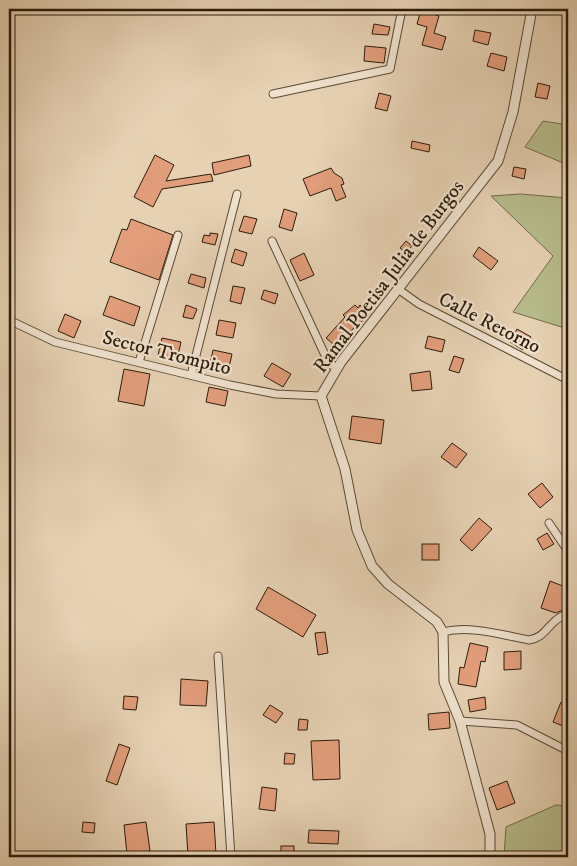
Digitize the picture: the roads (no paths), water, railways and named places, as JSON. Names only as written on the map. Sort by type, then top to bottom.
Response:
[{"type":"street","points":[[273,94],[390,68],[402,9]]},
{"type":"street","name":"Ramal Poetisa Julia de Burgos","points":[[443,632],[437,622],[388,584],[372,566],[357,530],[346,469],[322,396],[341,362],[498,160],[514,112],[532,9]]},
{"type":"street","points":[[191,375],[237,194]]},
{"type":"street","points":[[139,362],[178,235]]},
{"type":"street","points":[[272,241],[325,354],[336,370]]},
{"type":"street","name":"Calle Retorno","points":[[398,288],[419,304],[568,380]]},
{"type":"street","name":"Sector Trompito","points":[[9,320],[55,342],[276,394],[322,396]]},
{"type":"street","points":[[549,523],[568,551]]},
{"type":"street","points":[[490,857],[490,834],[460,721],[444,682],[443,632],[452,629],[472,630],[529,640],[537,639],[545,634],[554,622],[568,613]]},
{"type":"street","points":[[218,656],[231,857]]},
{"type":"street","points":[[460,721],[518,725],[568,751]]}]
